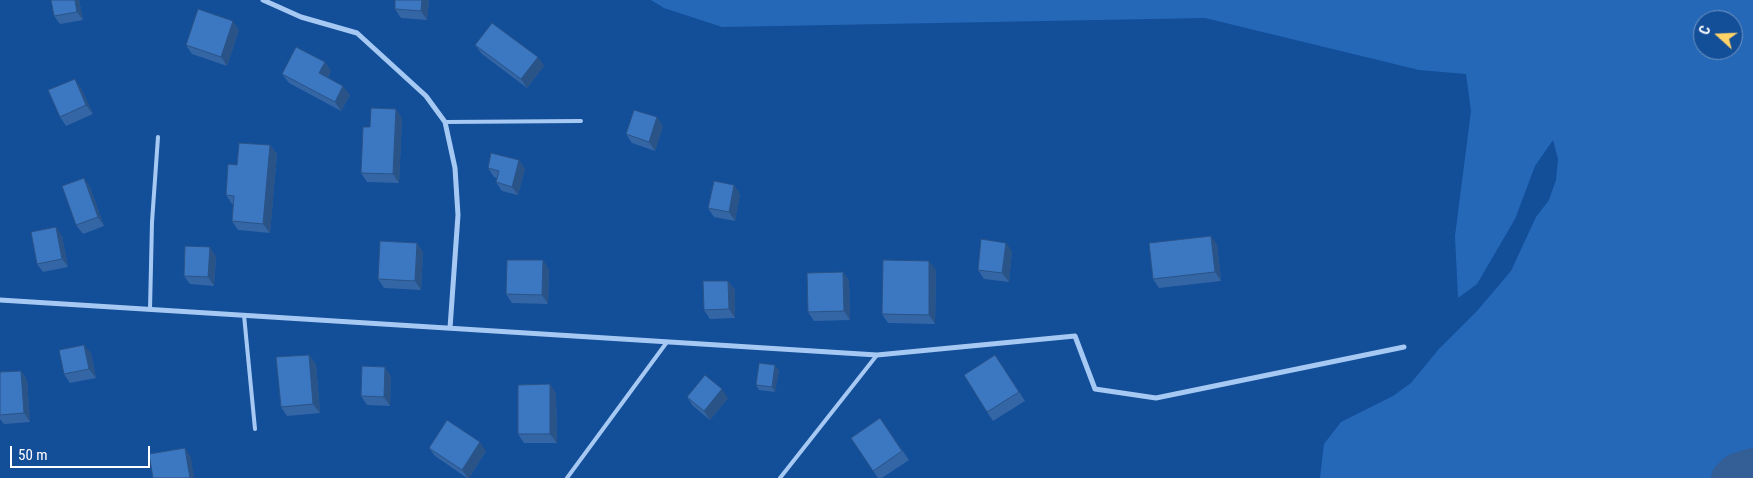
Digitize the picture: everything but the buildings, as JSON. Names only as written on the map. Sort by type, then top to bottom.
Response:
[{"type":"street","points":[[263,0],[301,17],[357,33],[426,96],[445,122],[455,168],[458,215],[450,328]]},
{"type":"street","points":[[0,300],[877,355],[1075,336],[1095,389],[1156,398],[1404,347]]},
{"type":"lane","points":[[445,122],[581,122]]},
{"type":"lane","points":[[150,309],[152,222],[158,138]]},
{"type":"lane","points":[[244,315],[255,429]]},
{"type":"lane","points":[[567,478],[667,342]]},
{"type":"lane","points":[[780,478],[877,355]]},
{"type":"shaded area","points":[[651,0],[1753,0],[1753,478],[1320,478],[1324,444],[1341,422],[1393,396],[1411,383],[1438,350],[1477,311],[1511,271],[1536,217],[1549,200],[1556,180],[1558,159],[1553,140],[1535,166],[1515,219],[1477,284],[1458,298],[1455,236],[1471,111],[1466,74],[1419,70],[1205,18],[722,27],[664,8]]},
{"type":"waterway","points":[[1728,478],[1736,470],[1753,465]]}]
